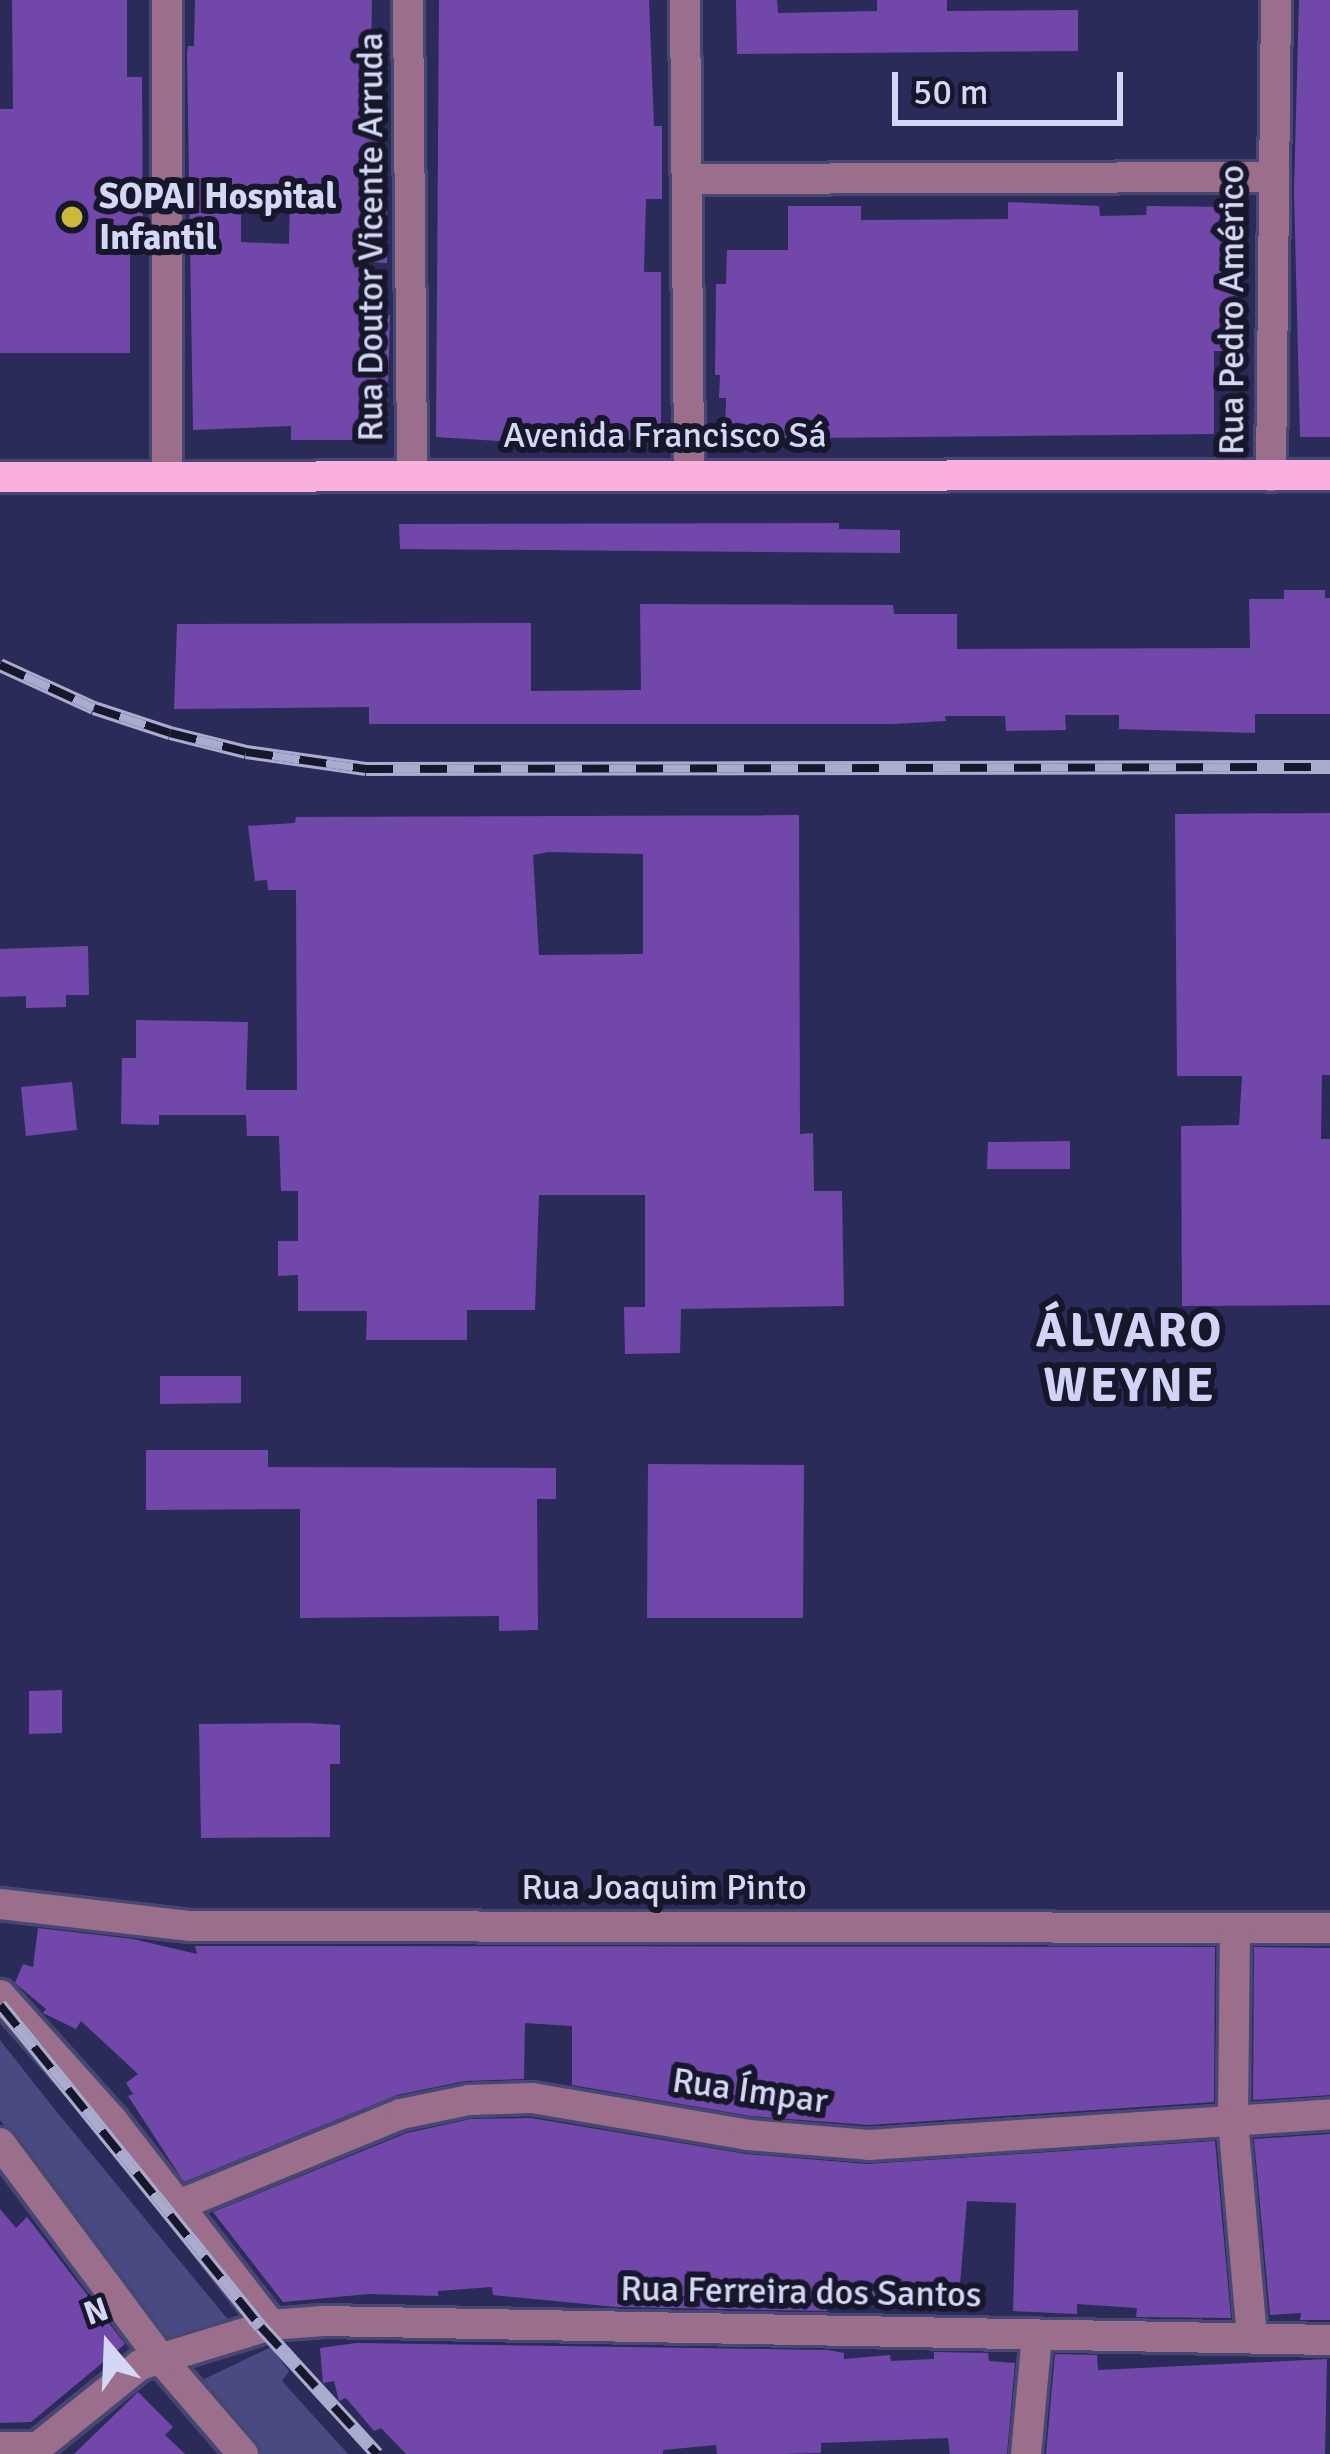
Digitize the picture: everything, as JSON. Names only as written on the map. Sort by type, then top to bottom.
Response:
[{"type":"main road","name":"Avenida Francisco Sá","points":[[0,477],[1330,475]]},
{"type":"street","points":[[167,0],[167,477]]},
{"type":"street","name":"Rua Doutor Vicente Arruda","points":[[408,0],[412,474]]},
{"type":"street","points":[[685,0],[689,476]]},
{"type":"street","name":"Rua Pedro Américo","points":[[1271,476],[1270,177],[1276,0]]},
{"type":"street","points":[[688,178],[1270,177]]},
{"type":"street","name":"Rua Joaquim Pinto","points":[[0,1904],[189,1926],[1330,1928]]},
{"type":"street","points":[[1235,1928],[1233,2120],[1252,2338]]},
{"type":"street","points":[[0,1995],[112,2120],[272,2325]]},
{"type":"street","name":"Rua Ímpar","points":[[179,2205],[401,2114],[469,2100],[532,2098],[748,2134],[869,2145],[1330,2114]]},
{"type":"street","points":[[0,2143],[160,2358],[243,2454]]},
{"type":"street","name":"Rua Ferreira dos Santos","points":[[39,2451],[140,2365],[272,2325],[323,2321],[1330,2340]]},
{"type":"street","points":[[1026,2454],[1037,2336]]},
{"type":"street","points":[[0,2447],[39,2451]]},
{"type":"shaded area","points":[[0,2040],[230,2322],[173,2345],[0,2120]]},
{"type":"shaded area","points":[[271,2347],[289,2371],[282,2381],[348,2454],[258,2454],[202,2380]]},
{"type":"building","name":"SOPAI Hospital Infantil","points":[[12,0],[127,0],[127,77],[142,77],[143,250],[130,250],[130,353],[0,353],[0,109],[13,109]]},
{"type":"building","points":[[195,0],[372,0],[370,95],[379,95],[380,145],[369,145],[368,195],[387,194],[387,263],[370,262],[369,315],[390,315],[387,429],[377,440],[291,440],[291,426],[193,430],[187,53],[188,46],[194,46]],"holes":[[[241,194],[290,194],[289,244],[241,242]]]},
{"type":"building","points":[[439,0],[649,0],[654,126],[662,126],[662,199],[646,199],[644,272],[661,272],[661,439],[516,442],[436,437]]},
{"type":"building","points":[[736,0],[777,0],[778,13],[877,11],[877,0],[947,0],[947,11],[1078,10],[1078,51],[737,54]]},
{"type":"building","points":[[1299,0],[1330,0],[1330,437],[1300,437],[1294,191]]},
{"type":"building","points":[[1008,202],[1099,206],[1100,216],[1146,215],[1147,206],[1233,207],[1236,271],[1244,271],[1244,351],[1214,351],[1214,434],[725,439],[726,398],[719,398],[720,375],[715,375],[716,284],[726,284],[727,250],[788,250],[788,206],[861,206],[861,220],[1008,219]]},
{"type":"building","points":[[839,523],[839,529],[900,530],[900,553],[400,549],[399,524]]},
{"type":"building","points":[[1284,590],[1325,590],[1325,598],[1330,598],[1330,714],[1255,714],[1255,733],[1119,729],[1119,715],[1065,715],[1066,730],[1006,731],[1005,716],[945,716],[946,721],[893,724],[369,724],[369,707],[174,709],[177,624],[531,623],[531,691],[641,690],[640,604],[893,605],[894,614],[957,614],[957,649],[1250,648],[1249,599],[1284,599]]},
{"type":"building","points":[[1330,813],[1330,1075],[1322,1075],[1321,1139],[1330,1139],[1330,1305],[1182,1306],[1181,1126],[1239,1125],[1242,1076],[1177,1076],[1175,814]]},
{"type":"building","points":[[799,815],[800,1134],[813,1133],[814,1191],[842,1191],[844,1306],[681,1309],[680,1353],[625,1354],[624,1307],[645,1307],[645,1195],[539,1195],[535,1310],[467,1310],[467,1340],[366,1340],[367,1311],[298,1311],[298,1275],[278,1276],[278,1241],[298,1241],[298,1191],[281,1191],[279,1136],[247,1136],[246,1115],[159,1115],[159,1125],[121,1124],[122,1058],[136,1058],[136,1020],[248,1022],[246,1090],[297,1090],[296,890],[268,890],[267,880],[255,881],[248,826],[295,823],[296,817]],"holes":[[[643,854],[643,954],[539,955],[533,855]]]},
{"type":"building","points":[[88,946],[89,995],[66,995],[66,1007],[26,1008],[26,996],[0,997],[0,949]]},
{"type":"building","points":[[72,1082],[77,1130],[26,1136],[21,1087]]},
{"type":"building","points":[[1070,1141],[1070,1169],[987,1169],[988,1142]]},
{"type":"building","points":[[160,1376],[241,1376],[241,1403],[160,1404]]},
{"type":"building","points":[[146,1450],[268,1450],[268,1467],[556,1468],[556,1499],[537,1499],[538,1630],[499,1631],[499,1616],[300,1618],[300,1509],[146,1510]]},
{"type":"building","points":[[648,1464],[804,1465],[803,1618],[647,1618]]},
{"type":"building","points":[[62,1690],[62,1733],[29,1734],[29,1691]]},
{"type":"building","points":[[199,1724],[340,1725],[340,1764],[330,1764],[330,1837],[201,1838]]},
{"type":"building","points":[[38,1928],[133,1939],[197,1954],[195,1946],[1215,1947],[1214,2102],[869,2125],[750,2116],[572,2085],[572,2026],[525,2023],[524,2079],[465,2081],[397,2095],[184,2182],[128,2096],[133,2094],[126,2083],[138,2074],[81,2021],[76,2029],[43,2013],[46,2009],[15,1983],[23,1964],[33,1967]]},
{"type":"building","points":[[1254,1947],[1330,1948],[1330,2095],[1253,2100]]},
{"type":"building","points":[[531,2118],[746,2154],[867,2164],[1215,2141],[1231,2318],[1136,2317],[1137,2308],[1077,2304],[1077,2314],[1013,2311],[1016,2203],[967,2201],[958,2309],[827,2305],[827,2311],[616,2307],[493,2295],[492,2287],[438,2291],[438,2296],[369,2294],[283,2302],[213,2212],[407,2133],[471,2119]]},
{"type":"building","points":[[1330,2134],[1330,2320],[1300,2320],[1301,2313],[1270,2315],[1254,2139]]},
{"type":"building","points":[[0,2209],[16,2228],[27,2217],[125,2344],[31,2422],[0,2423]]},
{"type":"building","points":[[356,2343],[828,2350],[844,2353],[844,2359],[890,2355],[891,2361],[934,2359],[934,2352],[988,2353],[989,2361],[1015,2363],[1007,2454],[950,2454],[948,2438],[821,2443],[821,2453],[717,2454],[716,2445],[663,2450],[663,2454],[406,2454],[381,2428],[374,2431],[346,2398],[339,2401],[334,2381],[323,2383],[320,2348]]},
{"type":"building","points":[[1055,2354],[1097,2355],[1098,2370],[1327,2359],[1325,2454],[1046,2454]]},
{"type":"building","points":[[138,2392],[173,2427],[165,2435],[185,2454],[74,2454]]},
{"type":"railway","points":[[0,665],[94,708],[170,733],[246,752],[366,769],[1330,767]]},
{"type":"railway","points":[[0,2005],[261,2327],[377,2454]]},
{"type":"place","name":"SOPAI Hospital Infantil","points":[[72,217]]},
{"type":"district","name":"ÁLVARO WEYNE","points":[[1130,1358]]}]
